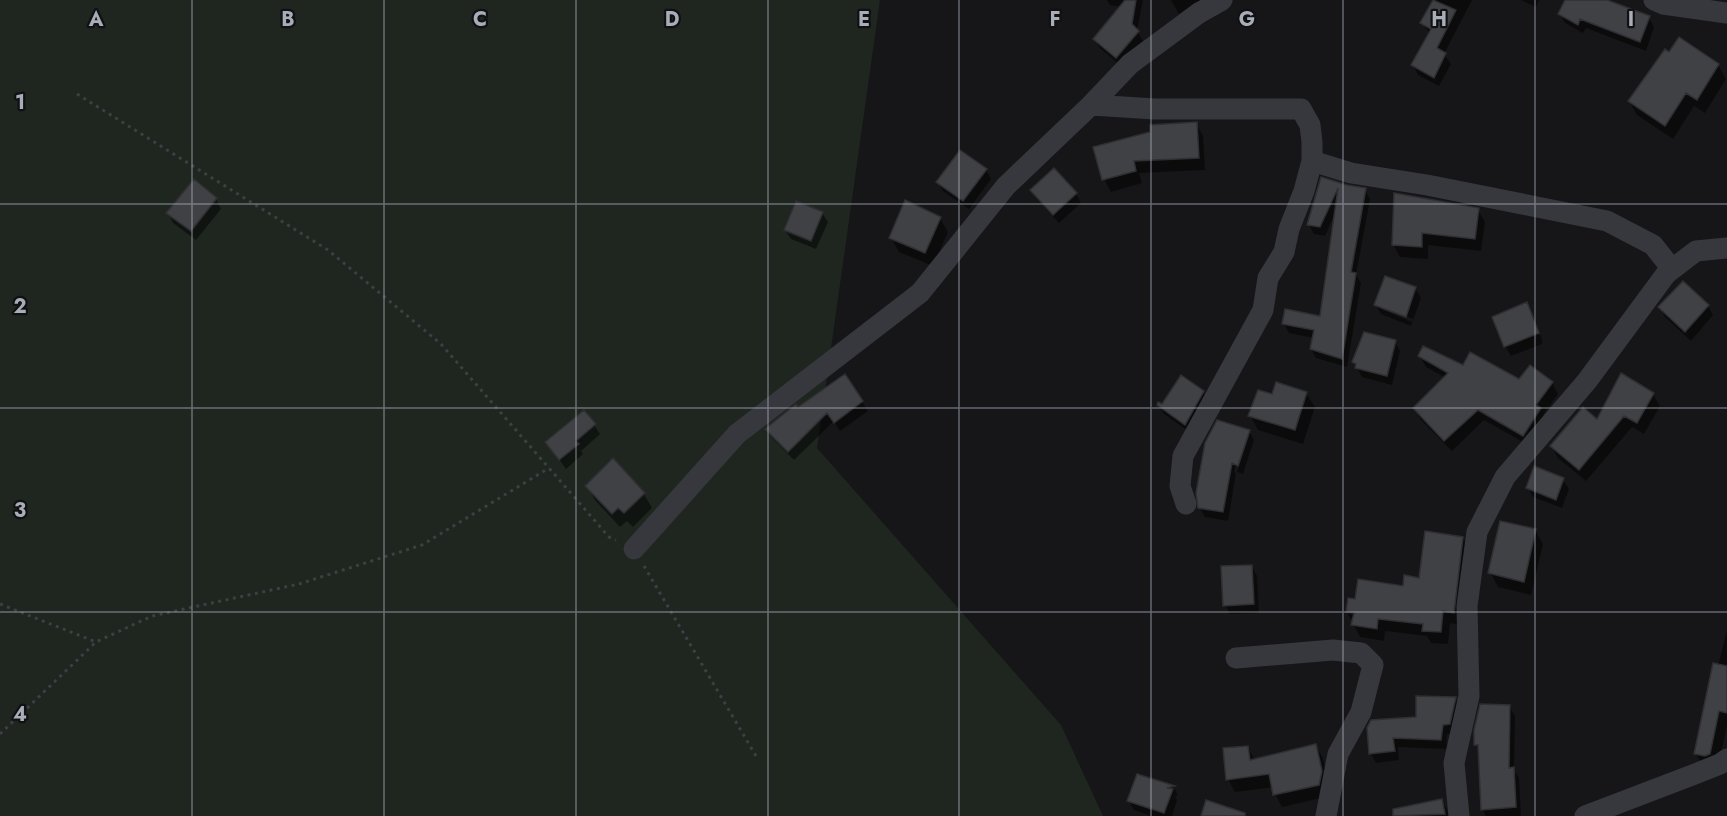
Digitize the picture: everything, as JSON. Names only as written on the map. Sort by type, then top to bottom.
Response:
[{"type":"street","points":[[634,549],[737,434],[920,293],[1006,186],[1091,105],[1130,64],[1199,13],[1222,0]]},
{"type":"street","points":[[1654,0],[1663,4],[1727,13]]},
{"type":"street","points":[[1091,105],[1155,109],[1301,110],[1310,125],[1312,161],[1289,229],[1284,252],[1268,278],[1263,310],[1183,456],[1179,486],[1186,504]]},
{"type":"street","points":[[1312,161],[1351,173],[1427,185],[1607,221],[1653,244],[1672,269]]},
{"type":"street","points":[[1459,816],[1454,763],[1469,696],[1467,606],[1477,532],[1505,477],[1587,381],[1666,274],[1696,251],[1727,248]]},
{"type":"street","points":[[1236,658],[1333,650],[1361,653],[1373,665],[1361,712],[1338,754],[1326,816]]},
{"type":"street","points":[[1586,816],[1720,764],[1727,759]]},
{"type":"path","points":[[77,94],[328,250],[441,344],[609,537],[634,549],[756,756]]},
{"type":"path","points":[[0,734],[96,642],[152,616],[299,585],[422,545],[549,468]]},
{"type":"path","points":[[0,604],[96,642]]},
{"type":"shaded area","points":[[0,0],[880,0],[817,448],[1061,725],[1103,816],[0,816]]},
{"type":"building","points":[[1125,0],[1136,0],[1132,24],[1139,31],[1116,58],[1093,39]]},
{"type":"building","points":[[1433,0],[1456,10],[1437,48],[1446,53],[1434,78],[1411,65],[1431,29],[1420,23]]},
{"type":"building","points":[[1565,0],[1607,0],[1650,16],[1640,42],[1580,19],[1578,25],[1558,14]]},
{"type":"building","points":[[1679,37],[1719,64],[1697,100],[1686,93],[1665,126],[1628,101],[1665,49],[1669,52]]},
{"type":"building","points":[[1197,122],[1199,158],[1134,161],[1136,171],[1102,180],[1093,147],[1150,132],[1150,125]]},
{"type":"building","points":[[960,150],[987,169],[963,201],[936,182]]},
{"type":"building","points":[[1054,168],[1077,193],[1053,215],[1030,190]]},
{"type":"building","points":[[1321,177],[1366,188],[1351,272],[1356,273],[1342,359],[1310,349],[1314,330],[1282,324],[1285,309],[1320,316],[1338,188],[1320,227],[1307,225]]},
{"type":"building","points":[[194,179],[217,198],[191,231],[166,213]]},
{"type":"building","points":[[1394,193],[1479,208],[1475,239],[1422,233],[1422,247],[1392,245]]},
{"type":"building","points":[[905,200],[941,217],[925,253],[889,238]]},
{"type":"building","points":[[796,201],[823,212],[811,241],[784,230]]},
{"type":"building","points":[[1385,276],[1416,287],[1406,317],[1374,305]]},
{"type":"building","points":[[1683,281],[1709,305],[1685,332],[1658,307]]},
{"type":"building","points":[[1527,302],[1539,333],[1504,347],[1492,317]]},
{"type":"building","points":[[1364,332],[1396,340],[1387,376],[1355,368],[1356,364],[1352,362]]},
{"type":"building","points":[[1423,346],[1463,365],[1470,352],[1519,379],[1530,365],[1553,382],[1536,405],[1541,408],[1523,436],[1478,410],[1444,441],[1413,408],[1448,373],[1418,356]]},
{"type":"building","points":[[1621,373],[1654,393],[1637,423],[1624,416],[1579,470],[1550,446],[1583,407],[1597,419]]},
{"type":"building","points":[[845,374],[863,401],[834,423],[827,413],[788,452],[765,429],[796,404],[798,407]]},
{"type":"building","points":[[1181,375],[1204,391],[1185,425],[1157,405],[1158,402],[1162,404]]},
{"type":"building","points":[[1276,382],[1307,392],[1295,430],[1248,416],[1258,390],[1272,394]]},
{"type":"building","points":[[584,410],[596,424],[576,441],[579,444],[559,460],[545,442]]},
{"type":"building","points":[[1217,420],[1250,430],[1238,466],[1232,463],[1223,512],[1198,508],[1196,493],[1205,443]]},
{"type":"building","points":[[613,458],[645,493],[624,513],[618,508],[612,514],[585,486]]},
{"type":"building","points":[[1534,466],[1564,478],[1556,500],[1526,488]]},
{"type":"building","points":[[1500,521],[1536,529],[1524,582],[1488,573]]},
{"type":"building","points":[[1425,531],[1463,537],[1454,613],[1443,611],[1441,632],[1422,631],[1423,624],[1378,619],[1377,629],[1351,625],[1354,613],[1346,612],[1348,598],[1355,599],[1358,579],[1403,586],[1404,575],[1419,578]]},
{"type":"building","points":[[1252,565],[1254,604],[1223,606],[1221,566]]},
{"type":"building","points":[[1713,663],[1727,666],[1727,713],[1719,711],[1710,754],[1705,756],[1694,754]]},
{"type":"building","points":[[1416,696],[1456,697],[1450,724],[1443,725],[1441,740],[1393,738],[1395,751],[1369,754],[1367,728],[1371,720],[1416,717]]},
{"type":"building","points":[[1480,704],[1510,705],[1509,768],[1514,767],[1516,807],[1481,810],[1478,745],[1474,745],[1474,730]]},
{"type":"building","points":[[1316,744],[1322,771],[1319,785],[1273,795],[1269,774],[1226,780],[1223,748],[1248,746],[1250,760]]},
{"type":"building","points":[[1137,774],[1175,786],[1167,788],[1173,789],[1164,813],[1127,801]]},
{"type":"building","points":[[1442,799],[1445,814],[1393,816],[1393,809]]},
{"type":"building","points":[[1206,800],[1245,813],[1245,816],[1201,816]]}]
